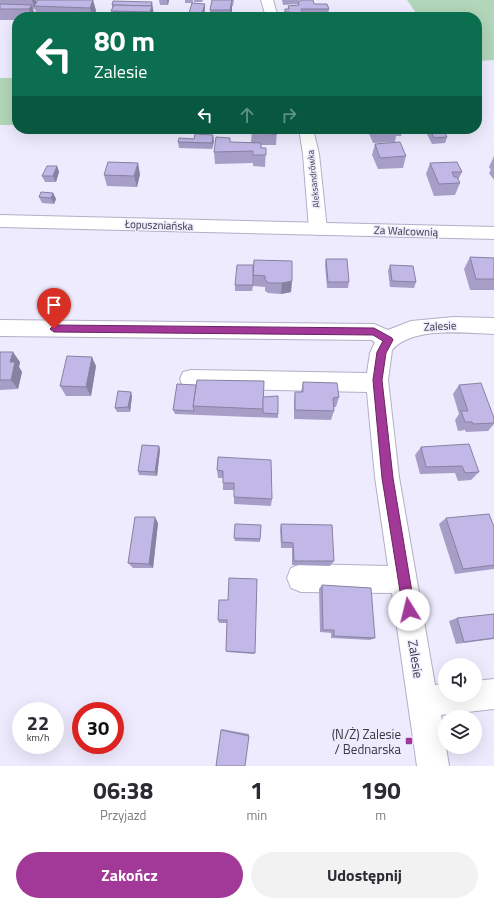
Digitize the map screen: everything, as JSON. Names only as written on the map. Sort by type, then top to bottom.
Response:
[{"type":"street","points":[[267,0],[271,12]]},
{"type":"street","name":"Aleksandrówka","points":[[307,134],[311,154],[318,229]]},
{"type":"street","name":"Łopuszniańska","points":[[0,221],[318,229]]},
{"type":"street","name":"Za Walcownią","points":[[318,229],[494,233]]},
{"type":"street","name":"Zalesie","points":[[433,766],[388,478],[378,383],[381,352],[389,340],[413,328],[494,326]]},
{"type":"street","points":[[0,328],[374,332],[389,340]]},
{"type":"street","points":[[191,379],[378,383]]},
{"type":"street","points":[[301,578],[404,580]]},
{"type":"street","points":[[423,702],[494,694]]},
{"type":"green space","points":[[407,0],[494,0],[494,60],[482,61],[482,12],[415,12]]},
{"type":"green space","points":[[0,78],[12,78],[12,125],[0,125]]},
{"type":"building","points":[[38,0],[93,0],[90,8],[34,6]]},
{"type":"building","points":[[212,0],[232,0],[230,10],[210,10]]},
{"type":"building","points":[[313,0],[314,4],[327,4],[329,9],[301,9],[302,12],[285,12],[285,9],[289,9],[288,6],[299,5],[298,1]]},
{"type":"building","points":[[113,1],[152,2],[151,6],[112,5]]},
{"type":"building","points":[[192,3],[205,4],[202,12],[189,12]]},
{"type":"building","points":[[0,4],[32,5],[29,9],[0,9]]},
{"type":"building","points":[[114,5],[152,6],[150,12],[111,11]]},
{"type":"building","points":[[195,134],[213,135],[212,143],[178,142],[179,138],[194,139]]},
{"type":"building","points":[[432,134],[446,134],[447,137],[434,138]]},
{"type":"building","points":[[216,137],[230,138],[230,142],[261,143],[261,148],[266,148],[266,155],[253,155],[253,151],[214,152]]},
{"type":"building","points":[[400,142],[406,156],[380,158],[375,144]]},
{"type":"building","points":[[108,162],[138,163],[134,176],[104,175]]},
{"type":"building","points":[[457,162],[462,172],[452,172],[454,177],[457,177],[460,183],[439,184],[430,163]]},
{"type":"building","points":[[47,166],[57,166],[53,176],[42,176]]},
{"type":"building","points":[[41,192],[53,193],[51,198],[39,197]]},
{"type":"building","points":[[470,257],[494,258],[494,279],[476,279]]},
{"type":"building","points":[[326,259],[347,259],[349,282],[328,282]]},
{"type":"building","points":[[254,260],[292,261],[292,281],[269,283],[265,280],[265,276],[253,275]]},
{"type":"building","points":[[237,265],[253,265],[253,285],[235,285]]},
{"type":"building","points":[[390,265],[413,266],[416,282],[392,281]]},
{"type":"building","points":[[0,352],[13,352],[10,362],[15,362],[11,380],[0,380]]},
{"type":"building","points":[[67,356],[92,357],[86,387],[60,386]]},
{"type":"building","points":[[197,380],[264,381],[263,409],[193,406]]},
{"type":"building","points":[[303,382],[337,383],[339,397],[333,398],[334,411],[295,410],[295,392],[303,392]]},
{"type":"building","points":[[481,383],[494,418],[494,423],[473,424],[472,422],[465,422],[461,411],[468,411],[459,385]]},
{"type":"building","points":[[177,384],[196,385],[193,406],[194,411],[173,410]]},
{"type":"building","points":[[118,391],[131,392],[128,407],[115,408]]},
{"type":"building","points":[[278,396],[278,414],[263,413],[263,397]]},
{"type":"building","points":[[469,444],[479,472],[465,473],[462,466],[426,467],[421,447]]},
{"type":"building","points":[[142,445],[159,446],[155,472],[138,471]]},
{"type":"building","points":[[218,457],[271,460],[272,499],[234,497],[234,483],[223,483],[223,471],[217,470]]},
{"type":"building","points":[[489,514],[494,527],[494,565],[463,569],[446,518]]},
{"type":"building","points":[[135,517],[155,517],[149,564],[128,563]]},
{"type":"building","points":[[235,524],[261,525],[260,539],[234,538]]},
{"type":"building","points":[[281,524],[332,525],[334,561],[294,561],[293,543],[282,542]]},
{"type":"building","points":[[229,578],[257,579],[255,653],[226,651],[227,620],[218,620],[219,600],[228,600]]},
{"type":"building","points":[[322,585],[371,588],[375,638],[334,636],[334,630],[323,630]]},
{"type":"building","points":[[494,614],[494,638],[464,642],[457,618]]},
{"type":"building","points":[[221,730],[249,736],[245,766],[216,766]]},
{"type":"place","name":"(N/Ż) Zalesie / Bednarska","points":[[409,741]]},
{"type":"route","points":[[54,329],[374,332],[380,333],[389,340],[381,352],[377,380],[388,478],[409,610]]}]
